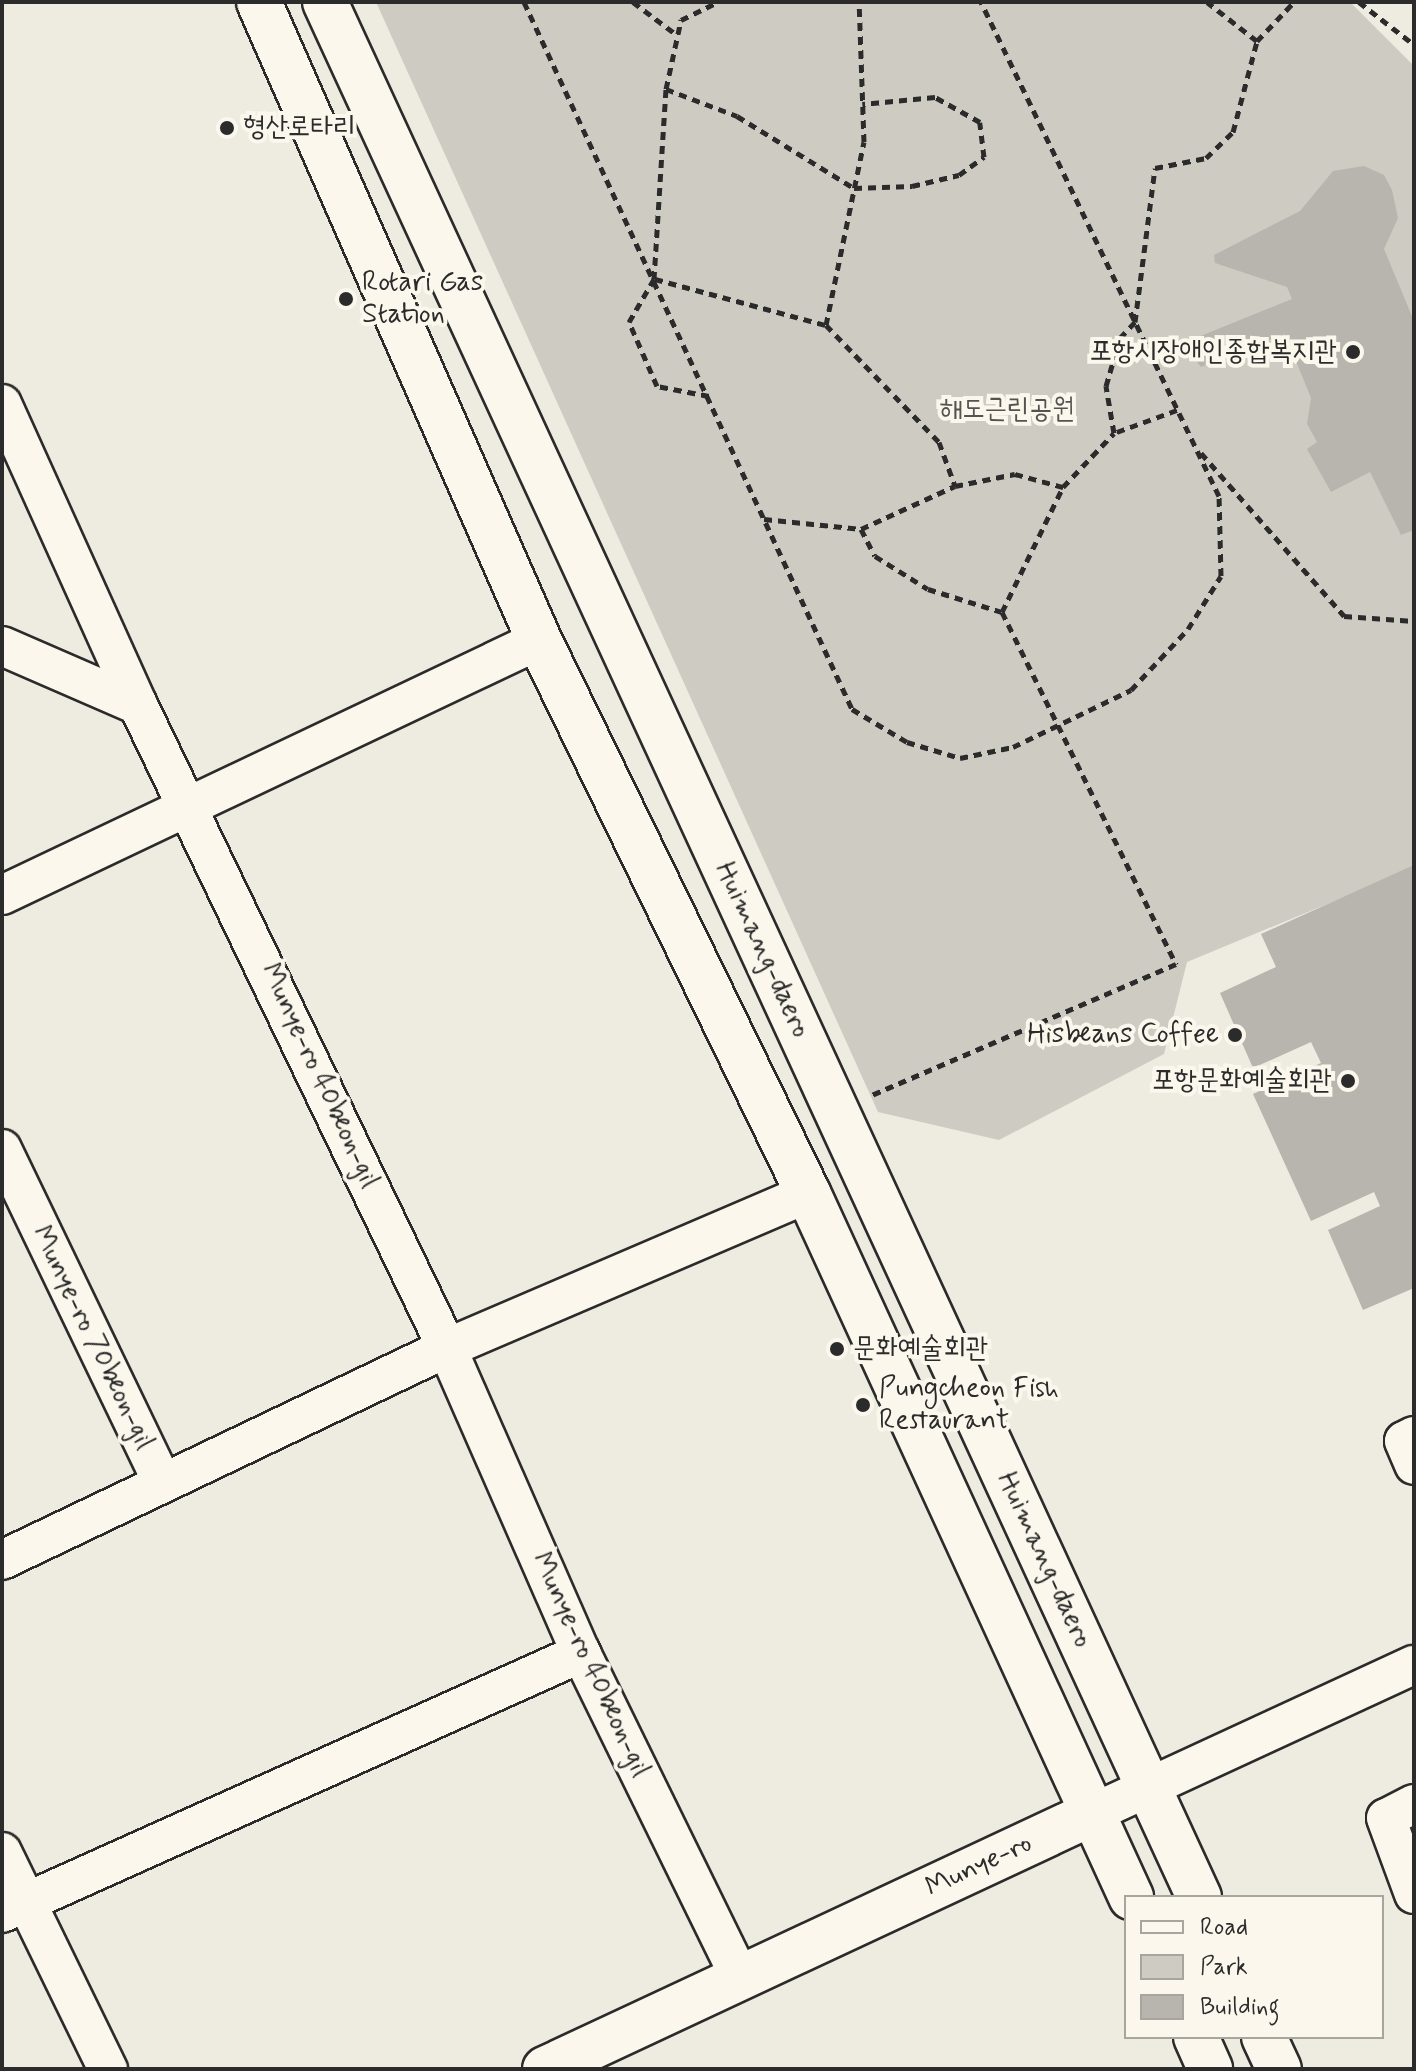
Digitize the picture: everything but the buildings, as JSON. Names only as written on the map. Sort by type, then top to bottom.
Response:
[{"type":"main road","points":[[259,2],[539,640],[808,1193],[1130,1895]]},
{"type":"main road","name":"Huimang-daero","points":[[325,2],[1198,1895]]},
{"type":"main road","name":"Munye-ro","points":[[545,2069],[1093,1813]]},
{"type":"main road","points":[[1197,2039],[1210,2069]]},
{"type":"main road","points":[[1265,2039],[1279,2069]]},
{"type":"street","name":"Munye-ro 40beon-gil","points":[[2,404],[138,705],[190,805],[447,1348],[581,1653],[740,1978]]},
{"type":"street","points":[[2,895],[539,640]]},
{"type":"street","points":[[2,646],[138,705]]},
{"type":"street","name":"Munye-ro 70beon-gil","points":[[2,1149],[162,1482]]},
{"type":"street","points":[[2,1560],[447,1348],[808,1193]]},
{"type":"street","points":[[1414,1436],[1404,1441],[1414,1465]]},
{"type":"street","points":[[14,1908],[581,1653]]},
{"type":"street","name":"Munye-ro","points":[[1093,1813],[1150,1790],[1414,1665]]},
{"type":"street","points":[[1414,1804],[1386,1818],[1414,1894]]},
{"type":"street","points":[[2,1852],[14,1908],[108,2069]]},
{"type":"path","points":[[524,2],[710,396],[763,519],[852,709],[907,742],[960,758],[1013,747],[1131,690],[1188,629],[1221,576],[1219,496],[981,2]]},
{"type":"path","points":[[633,2],[678,35]]},
{"type":"path","points":[[710,396],[657,386],[629,322],[654,279],[666,89],[681,20],[718,2]]},
{"type":"path","points":[[826,325],[864,142],[859,2]]},
{"type":"path","points":[[1207,2],[1257,41]]},
{"type":"path","points":[[1114,433],[1106,386],[1120,338],[1135,322],[1155,168],[1206,158],[1233,132],[1257,41],[1294,2]]},
{"type":"path","points":[[1359,2],[1412,43]]},
{"type":"path","points":[[666,89],[737,116],[854,188],[912,186],[959,175],[984,157],[980,122],[935,97],[862,104]]},
{"type":"path","points":[[654,279],[826,325],[939,442],[955,486]]},
{"type":"path","points":[[1002,612],[1063,487],[1114,433],[1177,410]]},
{"type":"path","points":[[1195,446],[1344,616],[1414,621]]},
{"type":"path","points":[[763,519],[861,529],[955,486],[1015,474],[1063,487]]},
{"type":"path","points":[[836,1109],[1176,964],[1002,612],[928,589],[875,556],[861,529]]},
{"type":"green space","name":"해도근린공원","points":[[376,2],[1350,2],[1414,66],[1414,868],[1187,962],[1164,1054],[999,1140],[878,1112]]},
{"type":"place","name":"형산로타리","points":[[227,128]]},
{"type":"place","name":"Rotari Gas Station","points":[[346,299]]},
{"type":"place","name":"포항시장애인종합복지관","points":[[1353,352]]},
{"type":"place","name":"Hisbeans Coffee","points":[[1235,1035]]},
{"type":"place","name":"포항문화예술회관","points":[[1348,1081]]},
{"type":"place","name":"문화예술회관","points":[[837,1349]]},
{"type":"place","name":"Pungcheon Fish Restaurant","points":[[863,1405]]}]
